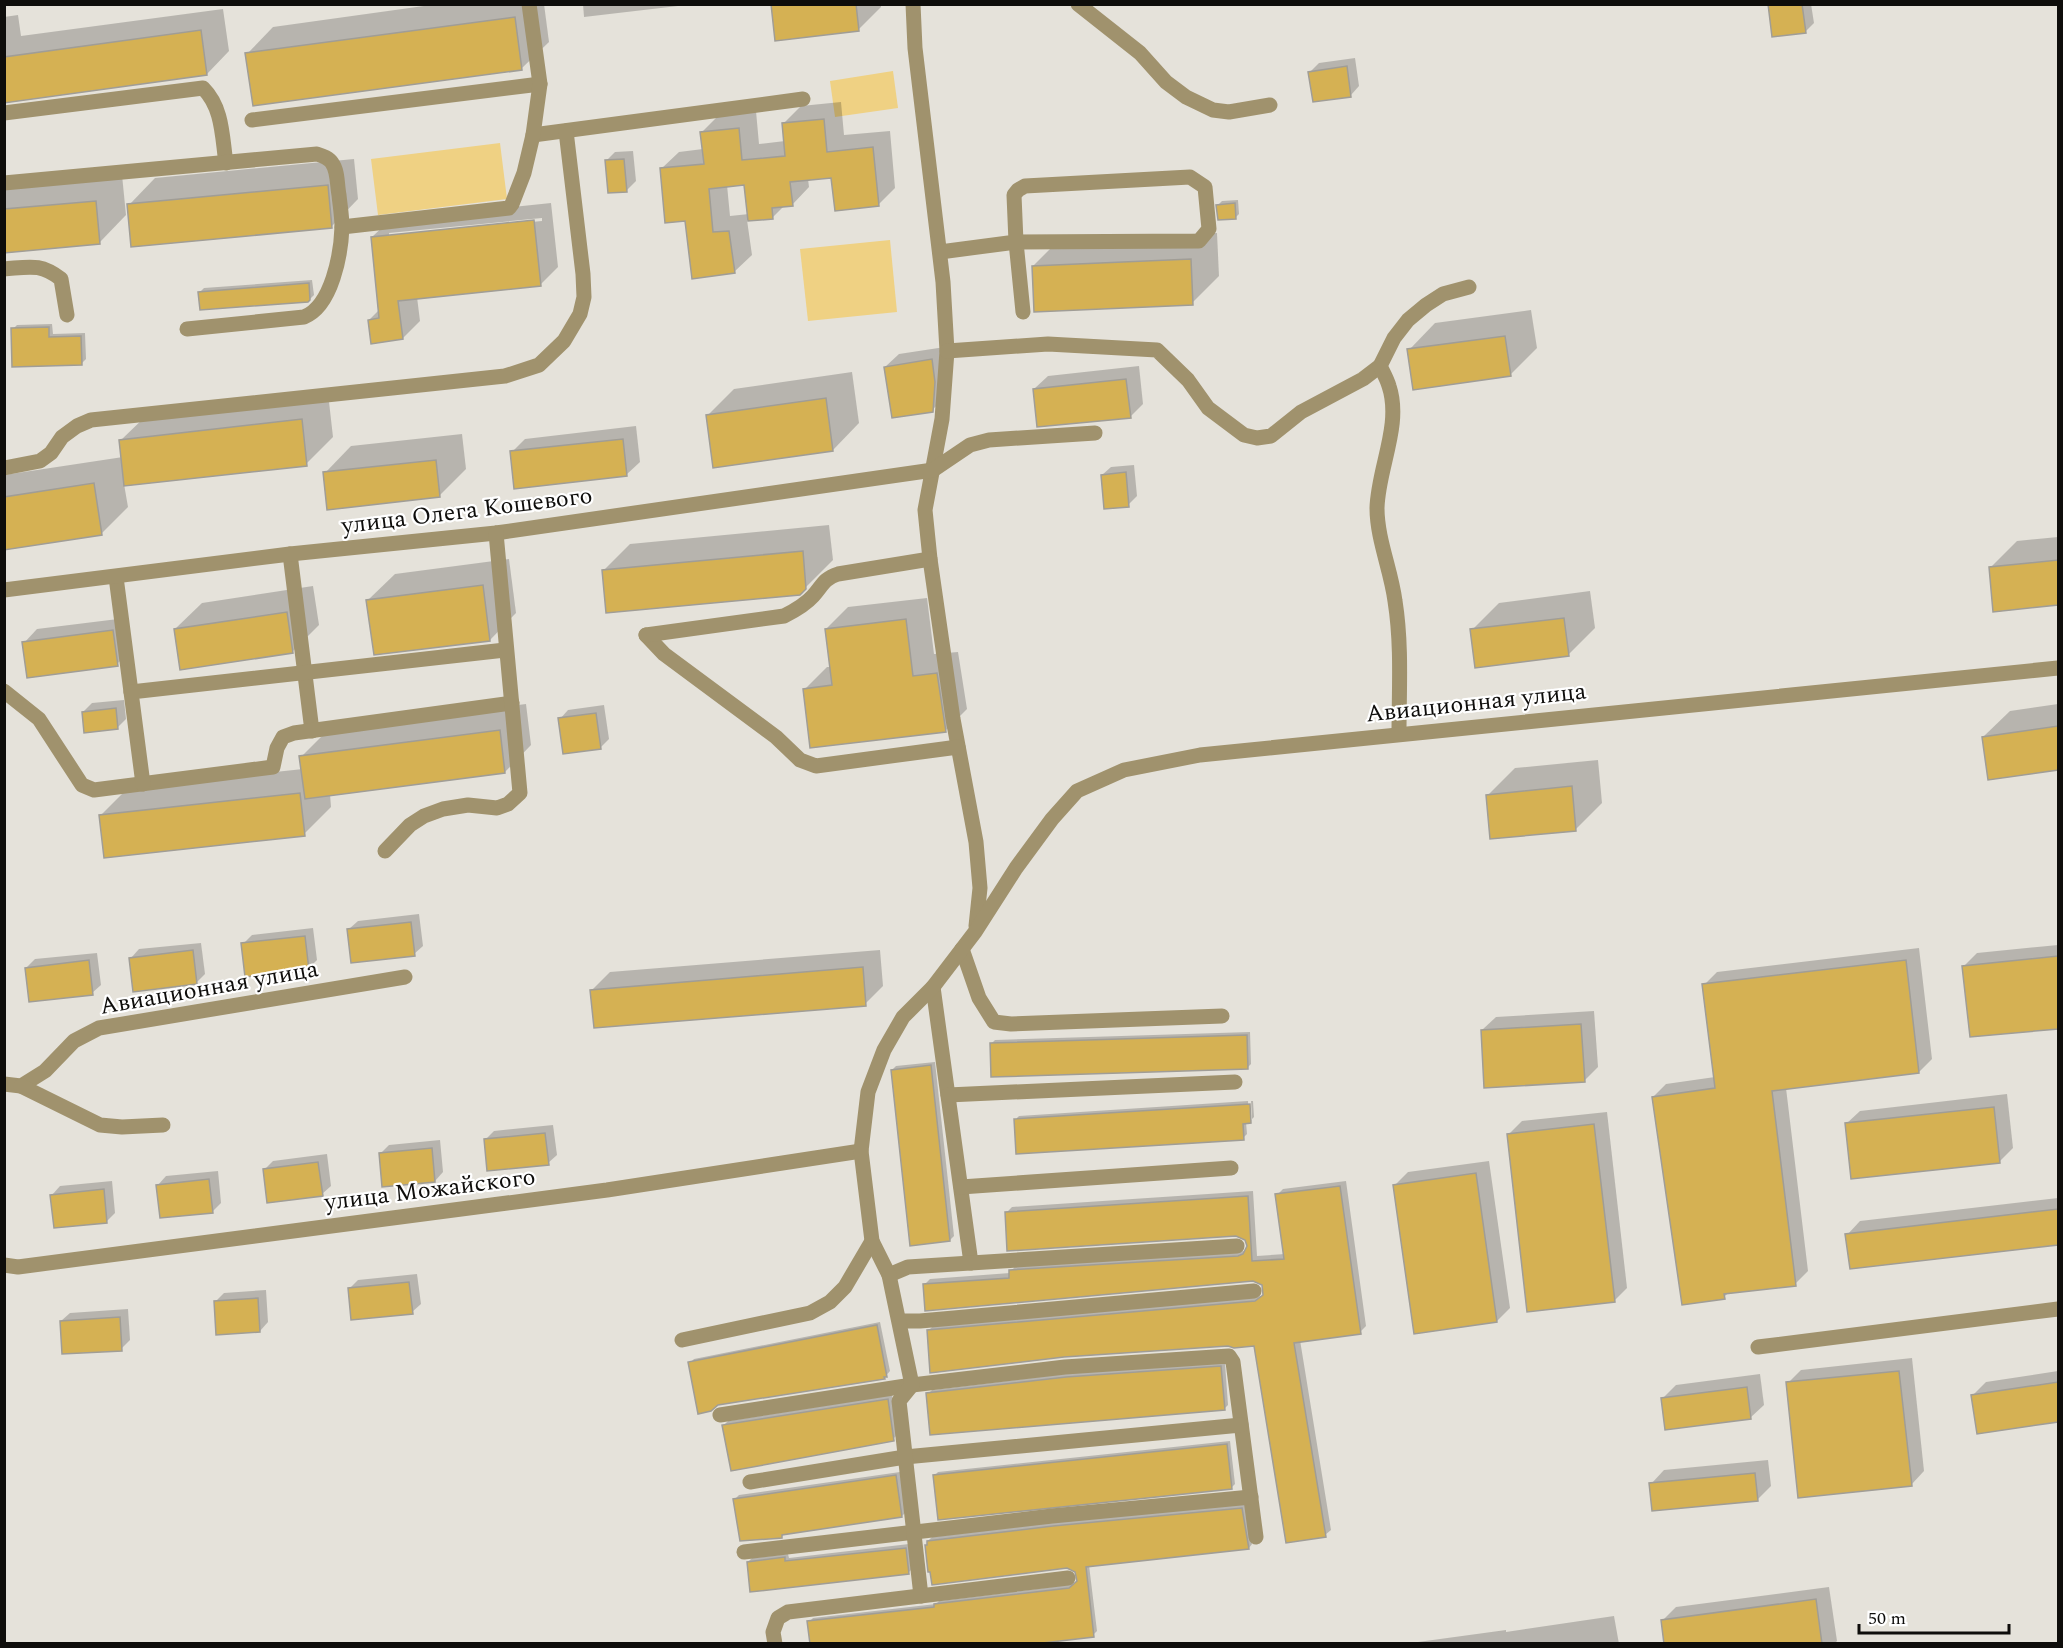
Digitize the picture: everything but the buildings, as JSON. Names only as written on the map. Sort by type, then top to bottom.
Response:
[{"type":"street","points":[[342,227],[509,208],[524,173],[533,135],[540,84],[529,4]]},
{"type":"street","points":[[913,4],[915,48],[940,252],[947,351],[942,419],[925,510],[930,559],[958,747],[976,842],[980,888],[975,932]]},
{"type":"street","points":[[1078,4],[1140,53],[1166,82],[1186,97],[1213,110],[1229,112],[1270,105]]},
{"type":"street","points":[[252,120],[540,84]]},
{"type":"street","points":[[4,113],[203,88],[213,97],[219,113],[225,163]]},
{"type":"street","points":[[533,135],[804,99]]},
{"type":"street","points":[[4,468],[40,461],[51,453],[63,437],[77,426],[91,420],[505,376],[539,365],[564,341],[580,314],[584,297],[566,131]]},
{"type":"street","points":[[4,183],[317,154],[325,156],[332,163],[336,172],[342,227],[332,285],[311,314],[187,329]]},
{"type":"street","points":[[940,252],[1016,242],[1199,241],[1209,229],[1205,187],[1190,177],[1025,186],[1018,190],[1014,195],[1016,242],[1023,312]]},
{"type":"street","points":[[4,269],[38,266],[50,270],[61,279],[67,315]]},
{"type":"street","points":[[947,351],[1048,344],[1157,350],[1188,380],[1208,408],[1244,435],[1257,438],[1271,436],[1301,412],[1363,379],[1380,366],[1394,338],[1408,320],[1443,294],[1468,287]]},
{"type":"street","points":[[1380,366],[1390,387],[1392,407],[1391,439],[1380,476],[1377,509],[1380,534],[1396,602],[1399,733]]},
{"type":"street","points":[[933,470],[970,445],[989,440],[1095,433]]},
{"type":"street","name":"улица Олега Кошевого","points":[[4,590],[290,554],[496,533],[933,470]]},
{"type":"street","points":[[385,851],[410,825],[424,816],[443,809],[468,805],[497,808],[508,804],[520,793],[496,533]]},
{"type":"street","points":[[290,554],[312,731]]},
{"type":"street","points":[[930,559],[829,577],[812,597],[784,616],[646,635],[664,654],[776,737],[800,760],[816,766],[958,747]]},
{"type":"street","points":[[116,577],[143,784]]},
{"type":"street","points":[[131,692],[506,650]]},
{"type":"street","name":"Авиационная улица","points":[[912,1385],[889,1275],[872,1241],[861,1150],[868,1092],[884,1050],[903,1017],[933,987],[975,932],[1016,868],[1052,819],[1077,790],[1124,771],[1200,755],[1399,733],[2058,668]]},
{"type":"street","points":[[4,691],[39,718],[82,784],[94,790],[273,766],[277,748],[283,737],[512,703]]},
{"type":"street","points":[[962,949],[979,998],[994,1022],[1011,1024],[1222,1016]]},
{"type":"street","name":"Авиационная улица","points":[[21,1086],[45,1071],[74,1041],[99,1028],[405,977]]},
{"type":"street","points":[[933,987],[971,1263]]},
{"type":"street","points":[[948,1095],[1235,1082]]},
{"type":"street","points":[[4,1084],[21,1086],[100,1125],[122,1127],[163,1125]]},
{"type":"street","name":"улица Можайского","points":[[4,1265],[18,1267],[607,1190],[861,1150]]},
{"type":"street","points":[[961,1187],[1231,1168]]},
{"type":"street","points":[[682,1340],[810,1314],[830,1302],[845,1287],[872,1241]]},
{"type":"street","points":[[889,1275],[908,1267],[1237,1246]]},
{"type":"street","points":[[900,1321],[1254,1291]]},
{"type":"street","points":[[1758,1347],[2058,1309]]},
{"type":"street","points":[[720,1416],[912,1385],[1065,1367],[1228,1356],[1233,1362],[1256,1537]]},
{"type":"street","points":[[912,1385],[899,1401],[921,1596]]},
{"type":"street","points":[[750,1482],[905,1457],[1241,1425]]},
{"type":"street","points":[[744,1552],[914,1534],[1052,1516],[1251,1497]]},
{"type":"street","points":[[775,1644],[773,1632],[777,1618],[788,1612],[1068,1578]]},
{"type":"shaded area","points":[[893,71],[898,108],[835,117],[830,81]]},
{"type":"shaded area","points":[[500,143],[507,199],[378,215],[371,159]]},
{"type":"shaded area","points":[[890,240],[897,312],[808,321],[800,249]]}]
